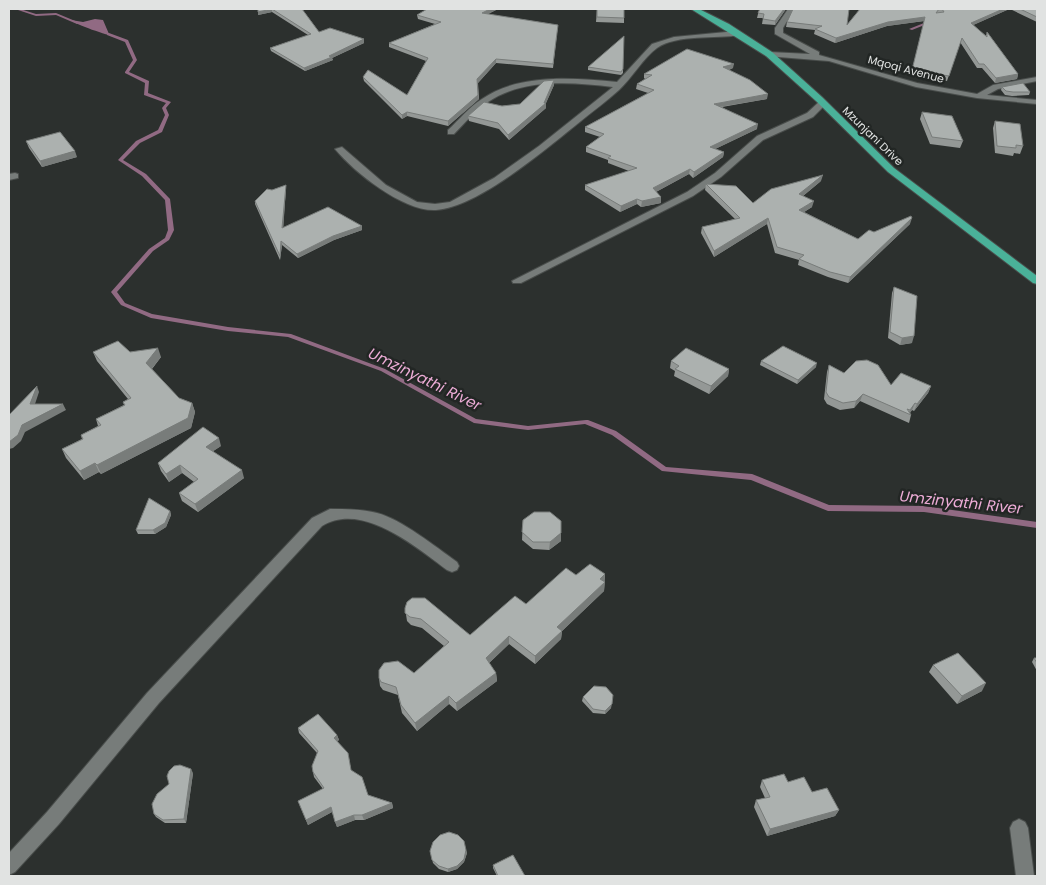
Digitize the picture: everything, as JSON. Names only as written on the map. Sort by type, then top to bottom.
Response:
[{"type":"main road","name":"Mzunjani Drive","points":[[694,9],[737,33],[769,54],[823,103],[891,170],[1037,282]]},
{"type":"street","points":[[791,9],[779,28],[778,31],[781,36],[824,58]]},
{"type":"street","points":[[339,149],[383,187],[415,204],[427,207],[444,206],[463,200],[497,180],[565,130],[618,85],[655,46],[663,42],[688,37],[737,33]]},
{"type":"street","name":"Mqoqi Avenue","points":[[769,54],[824,58],[916,85],[977,96],[1037,102]]},
{"type":"street","points":[[977,96],[996,87],[1037,78]]},
{"type":"street","points":[[451,132],[491,96],[519,87],[570,80],[618,85]]},
{"type":"street","points":[[517,281],[690,194],[718,175],[760,138],[810,115],[823,103]]},
{"type":"street","points":[[9,866],[53,818],[153,698],[317,522],[330,514],[349,514],[376,518],[412,537],[452,566]]},
{"type":"street","points":[[1019,828],[1025,876]]},
{"type":"shaded area","points":[[95,19],[103,20],[109,34],[116,37],[85,27],[71,20],[83,22]]},
{"type":"building","points":[[258,9],[272,9],[258,12]]},
{"type":"building","points":[[272,9],[302,9],[319,32],[330,28],[364,39],[329,56],[332,57],[304,68],[270,48],[311,34]]},
{"type":"building","points":[[427,9],[490,9],[482,13],[558,25],[553,64],[496,59],[477,79],[478,95],[448,121],[407,112],[402,115],[363,77],[368,70],[407,95],[428,58],[389,43],[441,22],[417,15]]},
{"type":"building","points":[[597,9],[624,9],[624,18],[597,17]]},
{"type":"building","points":[[760,9],[784,9],[775,21],[763,19],[764,14],[758,13]]},
{"type":"building","points":[[793,9],[849,9],[847,25],[860,9],[939,9],[936,13],[944,12],[942,9],[1003,9],[971,23],[987,37],[987,32],[1018,74],[996,78],[984,64],[979,64],[962,38],[949,76],[912,70],[925,17],[888,22],[836,38],[815,29],[822,26],[787,22]]},
{"type":"building","points":[[1020,9],[1037,9],[1037,17]]},
{"type":"building","points":[[624,36],[623,69],[621,72],[588,67]]},
{"type":"building","points":[[687,49],[734,64],[723,67],[750,80],[768,94],[714,104],[758,124],[710,147],[724,152],[694,172],[690,169],[653,188],[661,197],[642,201],[637,199],[621,206],[585,185],[637,168],[608,158],[611,156],[586,147],[604,134],[585,127],[654,90],[637,84],[652,75],[644,74]]},
{"type":"building","points":[[554,80],[544,103],[546,103],[508,135],[498,123],[468,116],[484,102],[502,106],[520,104],[544,81]]},
{"type":"building","points":[[1023,83],[1030,92],[1006,91],[1002,87]]},
{"type":"building","points":[[922,112],[952,116],[963,141],[932,137]]},
{"type":"building","points":[[995,121],[1020,124],[1023,146],[1016,145],[1016,148],[997,146]]},
{"type":"building","points":[[60,132],[75,151],[40,161],[26,141]]},
{"type":"building","points":[[823,175],[799,194],[814,201],[799,210],[858,239],[869,230],[874,232],[911,216],[912,218],[850,277],[830,272],[799,259],[804,255],[777,247],[768,218],[714,251],[702,227],[740,218],[706,184],[736,186],[753,203],[771,189]]},
{"type":"building","points":[[286,185],[282,228],[328,207],[362,226],[333,236],[297,254],[281,241],[280,256],[255,201],[267,189],[272,190]]},
{"type":"building","points":[[894,287],[917,296],[914,336],[902,338],[890,332]]},
{"type":"building","points":[[118,341],[130,352],[158,348],[146,363],[179,398],[192,403],[188,418],[97,465],[95,463],[80,471],[62,449],[83,439],[81,435],[101,425],[96,419],[125,405],[123,402],[131,398],[93,352]]},
{"type":"building","points":[[783,346],[817,363],[798,380],[761,361]]},
{"type":"building","points":[[686,348],[729,369],[711,386],[675,369],[679,366],[671,361]]},
{"type":"building","points":[[867,360],[878,365],[891,385],[901,373],[931,386],[917,404],[915,403],[910,410],[907,409],[911,415],[863,394],[856,401],[843,403],[829,397],[826,392],[829,365],[844,373],[856,361]]},
{"type":"building","points":[[37,386],[30,404],[63,404],[22,425],[18,435],[9,442],[9,415]]},
{"type":"building","points":[[203,427],[219,438],[206,447],[242,470],[195,504],[179,493],[198,479],[180,465],[166,474],[158,463]]},
{"type":"building","points":[[149,498],[170,511],[165,523],[153,530],[136,530]]},
{"type":"building","points":[[534,512],[550,512],[561,521],[561,533],[550,542],[533,542],[522,532],[523,520]]},
{"type":"building","points":[[590,564],[605,574],[600,579],[605,582],[557,627],[562,631],[535,656],[509,636],[486,658],[496,673],[456,703],[449,696],[415,723],[401,705],[396,687],[381,682],[379,670],[384,663],[398,661],[414,673],[449,642],[421,619],[410,617],[405,613],[407,602],[412,598],[425,598],[470,635],[515,596],[526,604],[566,568],[576,575]]},
{"type":"building","points":[[958,653],[986,683],[962,696],[933,665]]},
{"type":"building","points":[[594,686],[606,687],[613,695],[612,704],[605,711],[593,709],[583,697]]},
{"type":"building","points":[[318,714],[337,735],[334,738],[348,753],[351,770],[362,777],[368,795],[392,803],[362,815],[354,815],[335,822],[331,807],[306,820],[298,801],[324,788],[313,772],[312,766],[318,751],[298,728]]},
{"type":"building","points":[[180,765],[191,769],[184,819],[163,820],[154,814],[152,804],[157,794],[169,784],[167,776],[169,771],[174,766]]},
{"type":"building","points":[[784,774],[788,782],[804,777],[812,792],[827,788],[839,810],[770,829],[756,800],[770,797],[762,780]]},
{"type":"building","points":[[449,832],[458,835],[464,841],[466,850],[464,859],[457,866],[448,869],[439,866],[432,860],[430,851],[433,842],[440,835]]},
{"type":"building","points":[[513,855],[525,876],[498,876],[493,865]]},
{"type":"waterway","name":"Umzinyathi River","points":[[17,9],[36,15],[56,14],[78,23]]},
{"type":"waterway","points":[[911,29],[930,22]]},
{"type":"waterway","name":"Umzinyathi River","points":[[108,34],[127,41],[135,60],[127,72],[147,82],[146,94],[169,102],[164,108],[167,115],[160,131],[138,142],[120,160],[144,175],[168,200],[171,230],[167,239],[151,250],[114,292],[123,304],[151,316],[228,329],[289,335],[383,370],[474,421],[528,428],[586,422],[614,433],[664,469],[752,477],[828,508],[924,509],[1037,525]]}]
